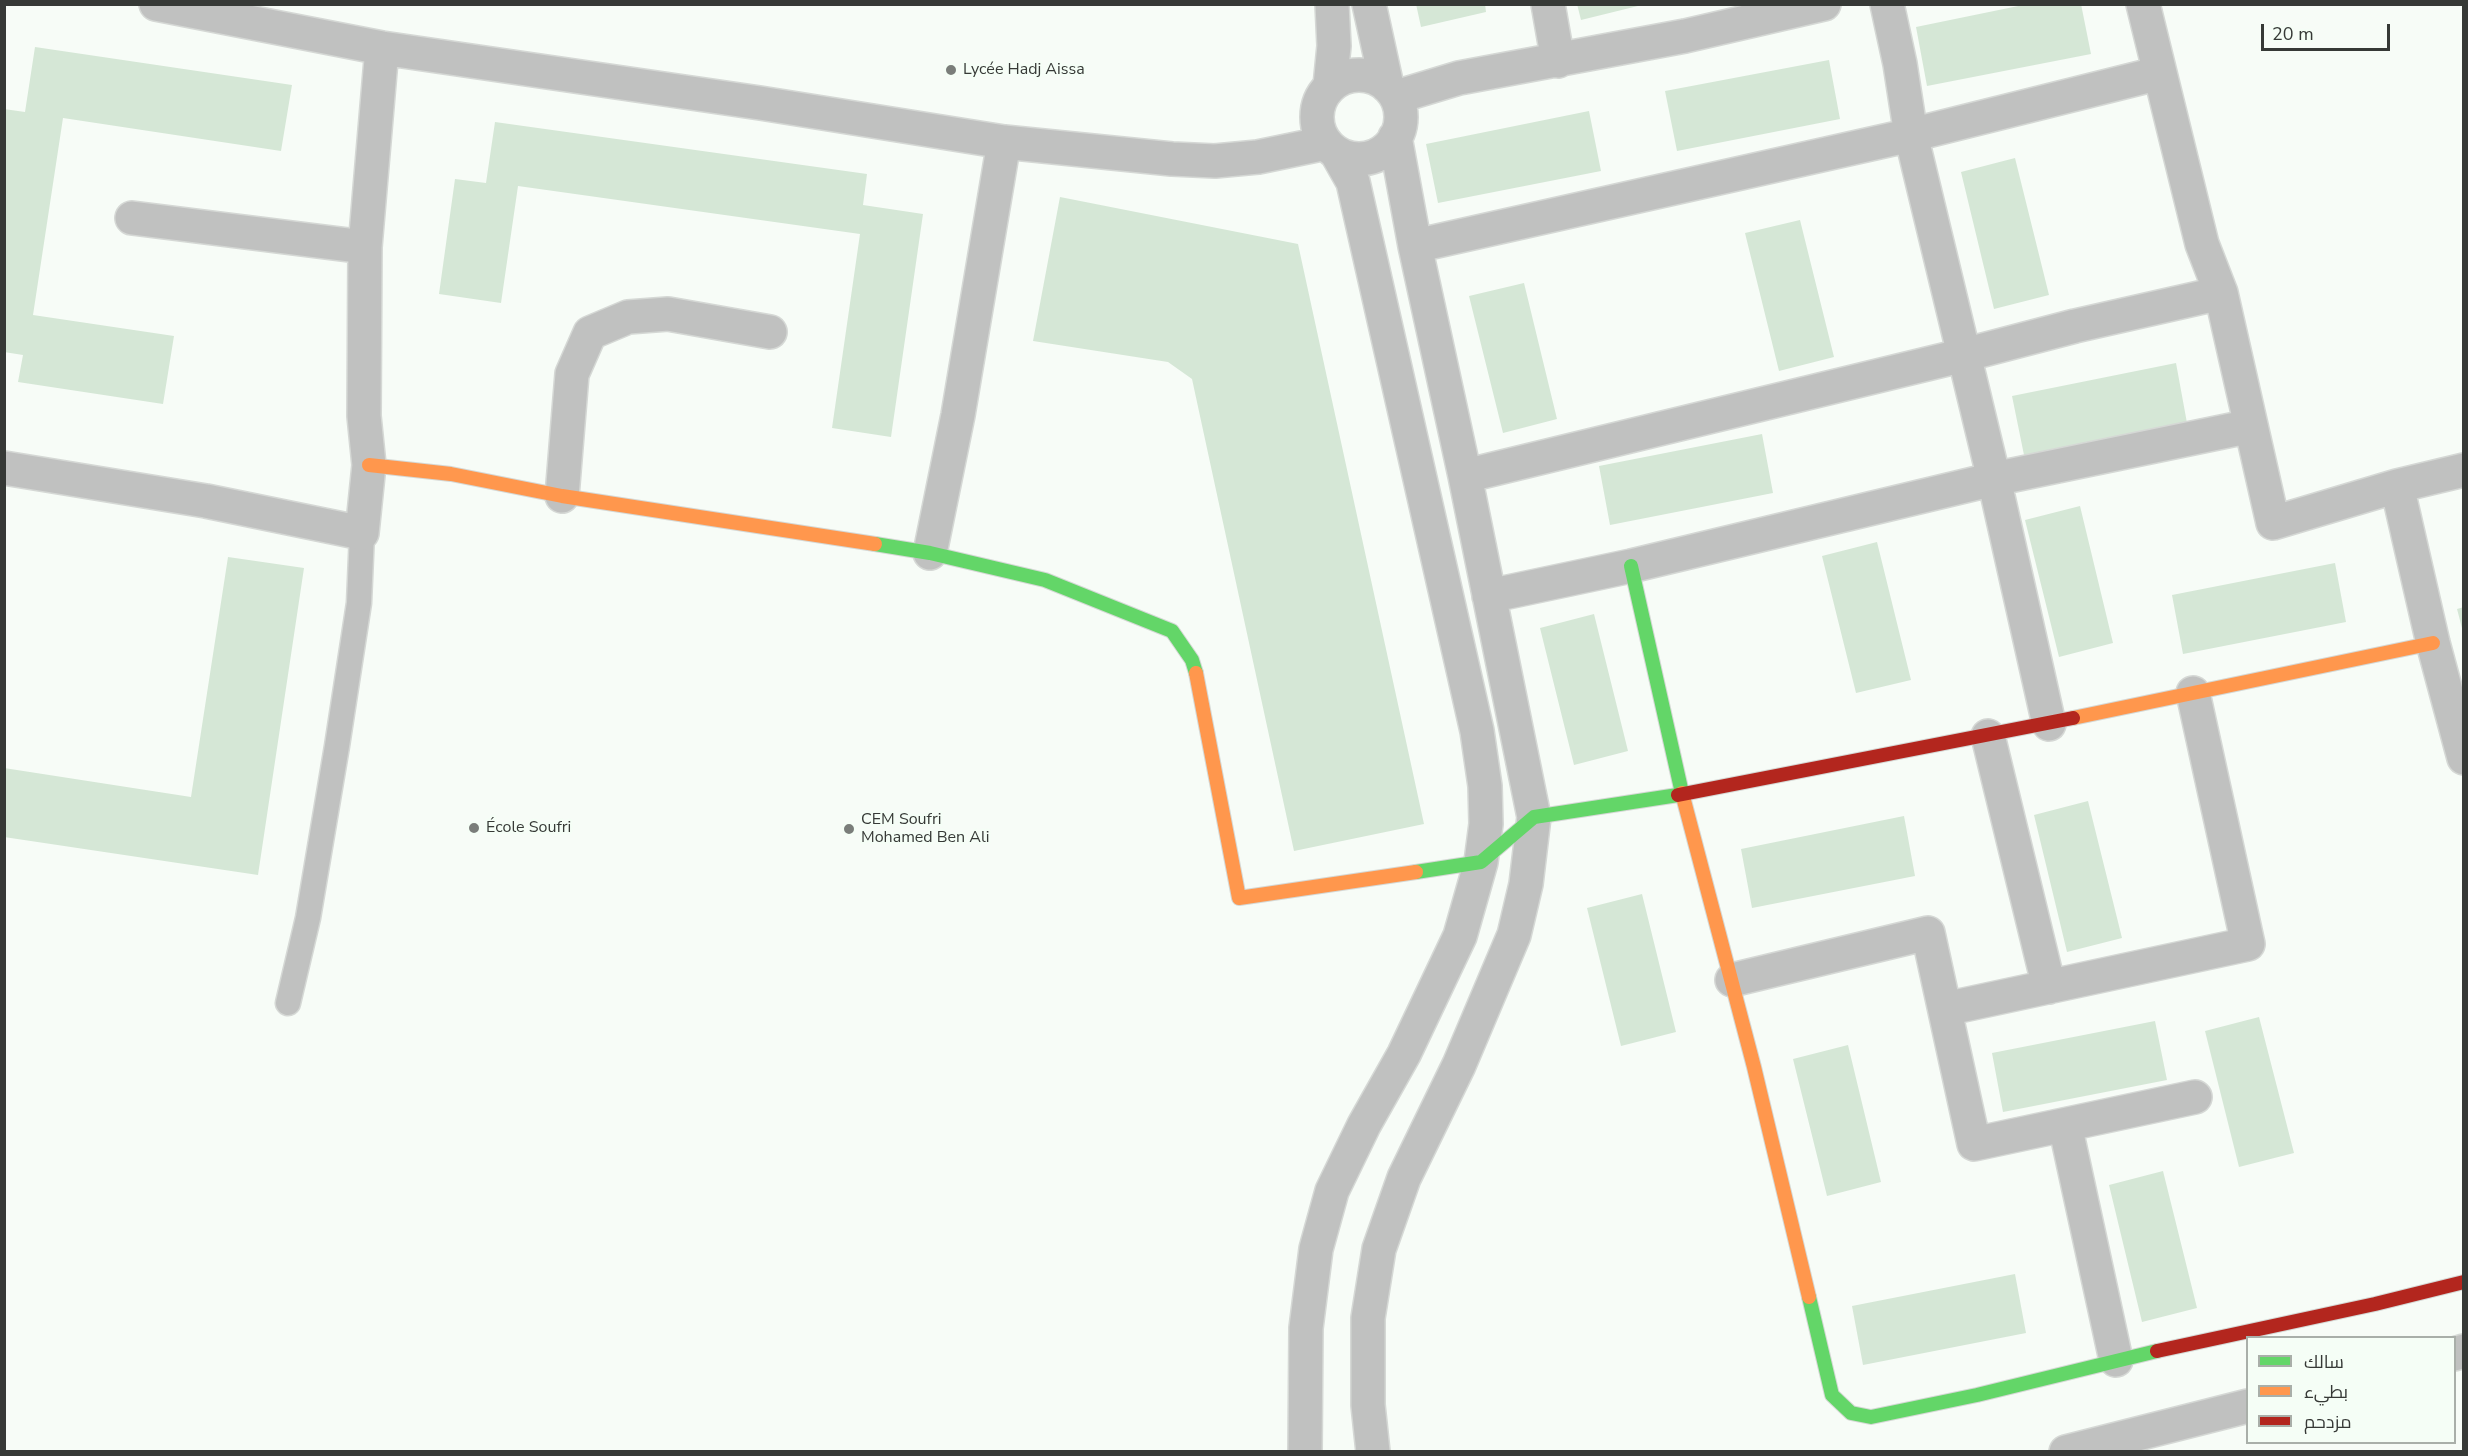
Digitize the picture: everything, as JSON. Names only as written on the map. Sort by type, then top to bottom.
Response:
[{"type":"street","points":[[156,4],[382,48],[748,101],[1004,142],[1172,159],[1215,161],[1331,148],[1349,158],[1363,159],[1387,148],[1400,124],[1400,110],[1391,91],[1369,4]]},
{"type":"street","points":[[1330,87],[1334,46],[1332,4]]},
{"type":"street","points":[[1548,4],[1558,61]]},
{"type":"street","points":[[1391,91],[1686,36],[1824,4]]},
{"type":"street","points":[[1887,4],[1900,64],[1911,135],[1994,479],[2049,724]]},
{"type":"street","points":[[2143,4],[2202,244],[2221,293],[2273,523],[2397,486],[2463,470]]},
{"type":"street","points":[[4,468],[206,501],[362,533],[369,465],[364,416],[365,247],[382,48]]},
{"type":"street","points":[[1415,246],[1911,135],[2160,73]]},
{"type":"street","points":[[1305,1452],[1306,1328],[1316,1249],[1332,1191],[1364,1125],[1404,1054],[1460,936],[1481,862],[1486,824],[1485,786],[1477,731],[1353,182],[1317,121],[1320,102],[1330,87],[1340,79],[1365,75],[1377,79],[1391,91]]},
{"type":"street","points":[[1372,1452],[1368,1405],[1368,1318],[1379,1249],[1404,1178],[1459,1065],[1514,935],[1526,884],[1534,817],[1465,476],[1415,246],[1395,136]]},
{"type":"street","points":[[930,553],[958,415],[1004,142]]},
{"type":"street","points":[[132,218],[365,247]]},
{"type":"street","points":[[1465,476],[2075,326],[2221,293]]},
{"type":"street","points":[[562,496],[572,374],[590,333],[628,317],[668,314],[770,332]]},
{"type":"street","points":[[1489,596],[1631,566],[1994,479],[2252,426]]},
{"type":"street","points":[[369,465],[451,474],[562,496],[930,553],[1045,580],[1172,631],[1192,660],[1198,681],[1239,898],[1481,862],[1534,817],[1682,794],[1988,736],[2433,643]]},
{"type":"street","points":[[2397,486],[2433,643],[2463,758]]},
{"type":"street","points":[[1631,566],[1682,794],[1732,980],[1832,1395],[1851,1413],[1871,1417],[1977,1395],[2116,1360],[2375,1304],[2463,1282]]},
{"type":"street","points":[[1945,1009],[2248,944],[2193,693]]},
{"type":"street","points":[[1988,736],[2049,987]]},
{"type":"street","points":[[1732,980],[1928,933],[1974,1144],[2195,1096]]},
{"type":"street","points":[[2065,1125],[2116,1360]]},
{"type":"street","points":[[2066,1452],[2246,1406]]},
{"type":"lane","points":[[288,1003],[308,918],[347,680],[359,603],[362,533]]},
{"type":"building","points":[[1416,4],[1485,4],[1486,12],[1421,27]]},
{"type":"building","points":[[1577,4],[1642,4],[1642,5],[1581,20]]},
{"type":"building","points":[[2028,4],[2081,4],[2091,54],[1927,86],[1916,27]]},
{"type":"building","points":[[35,47],[292,85],[281,151],[63,118],[33,315],[174,336],[163,404],[18,382],[23,355],[4,352],[4,109],[25,112]]},
{"type":"building","points":[[1829,60],[1840,119],[1677,151],[1665,91]]},
{"type":"building","points":[[1589,111],[1601,171],[1438,203],[1426,144]]},
{"type":"building","points":[[495,122],[867,174],[863,205],[923,214],[891,437],[832,428],[860,234],[518,186],[501,303],[439,294],[455,179],[486,183]]},
{"type":"building","points":[[2015,158],[2049,295],[1994,309],[1961,172]]},
{"type":"building","points":[[1060,197],[1298,244],[1424,824],[1294,851],[1192,379],[1168,362],[1033,341]]},
{"type":"building","points":[[1800,220],[1834,357],[1779,371],[1745,233]]},
{"type":"building","points":[[1524,283],[1557,419],[1503,433],[1469,296]]},
{"type":"building","points":[[2176,363],[2187,423],[2024,455],[2012,396]]},
{"type":"building","points":[[1762,434],[1773,493],[1610,525],[1599,466]]},
{"type":"building","points":[[2080,506],[2113,643],[2059,657],[2025,520]]},
{"type":"building","points":[[1877,542],[1911,680],[1856,693],[1822,556]]},
{"type":"building","points":[[228,557],[304,568],[258,875],[4,837],[4,768],[191,797]]},
{"type":"building","points":[[2335,563],[2346,622],[2183,654],[2172,595]]},
{"type":"building","points":[[2464,607],[2464,632],[2463,632],[2457,609]]},
{"type":"building","points":[[1594,614],[1628,751],[1574,765],[1540,628]]},
{"type":"building","points":[[2088,801],[2122,938],[2067,952],[2034,815]]},
{"type":"building","points":[[1904,816],[1915,876],[1752,908],[1741,849]]},
{"type":"building","points":[[1642,894],[1676,1032],[1621,1046],[1587,908]]},
{"type":"building","points":[[2259,1017],[2294,1153],[2239,1167],[2205,1031]]},
{"type":"building","points":[[2155,1021],[2167,1080],[2003,1112],[1992,1053]]},
{"type":"building","points":[[1848,1045],[1881,1182],[1827,1196],[1793,1059]]},
{"type":"building","points":[[2163,1171],[2197,1308],[2142,1322],[2109,1185]]},
{"type":"building","points":[[2015,1274],[2026,1333],[1863,1365],[1852,1306]]},
{"type":"traffic: fast","points":[[875,544],[930,553],[1045,580],[1172,631],[1192,660],[1196,673]]},
{"type":"traffic: fast","points":[[1631,566],[1682,793]]},
{"type":"traffic: fast","points":[[1416,872],[1481,862],[1534,817],[1678,795]]},
{"type":"traffic: fast","points":[[1809,1297],[1832,1395],[1851,1413],[1871,1417],[1977,1395],[2157,1351]]},
{"type":"traffic: slow","points":[[369,465],[451,474],[562,496],[875,544]]},
{"type":"traffic: slow","points":[[2073,718],[2433,643]]},
{"type":"traffic: slow","points":[[1196,673],[1239,898],[1416,872]]},
{"type":"traffic: slow","points":[[1682,793],[1754,1067],[1809,1297]]},
{"type":"traffic: jam","points":[[1678,795],[2073,718]]},
{"type":"traffic: jam","points":[[2157,1351],[2375,1304],[2464,1282]]},
{"type":"place","name":"Lycée Hadj Aissa","points":[[951,70]]},
{"type":"place","name":"École Soufri","points":[[474,828]]},
{"type":"place","name":"CEM Soufri Mohamed Ben Ali","points":[[849,829]]}]
